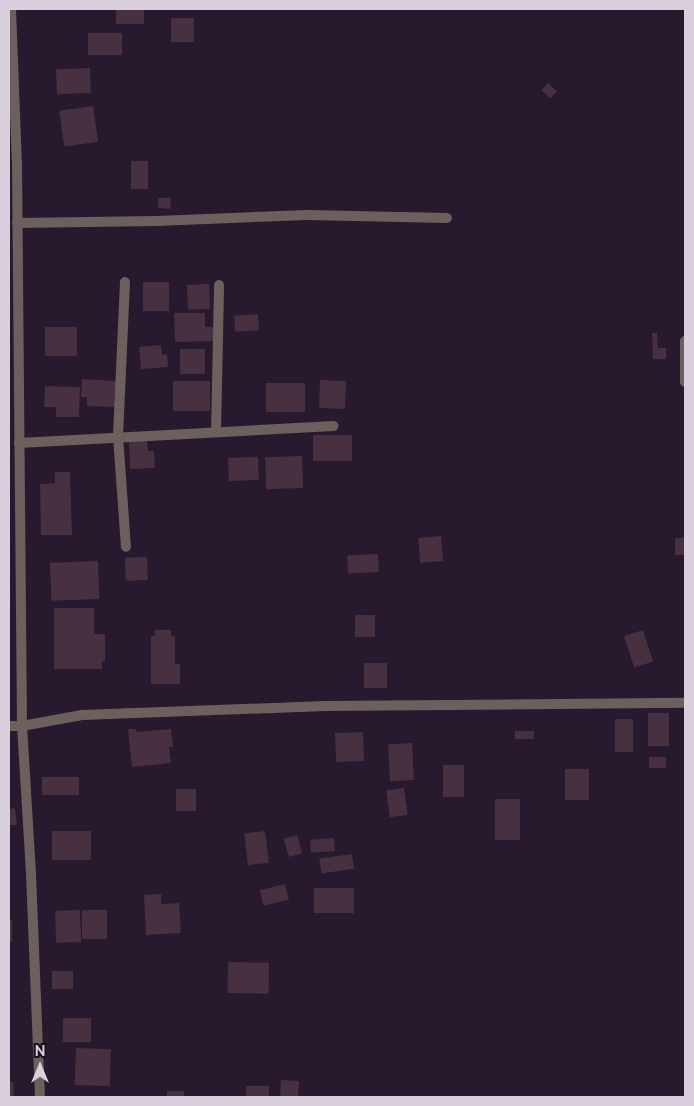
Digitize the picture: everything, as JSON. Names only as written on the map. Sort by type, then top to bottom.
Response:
[{"type":"street","points":[[11,9],[17,163],[17,223],[13,259],[19,442],[22,726],[31,874],[40,1097]]},
{"type":"street","points":[[17,223],[157,221],[308,215],[447,218]]},
{"type":"street","points":[[125,282],[118,436],[126,548]]},
{"type":"street","points":[[216,432],[219,285]]},
{"type":"street","points":[[685,341],[685,382]]},
{"type":"street","points":[[19,442],[334,426]]},
{"type":"street","points":[[9,726],[22,726],[82,715],[325,706],[685,703]]},
{"type":"building","points":[[116,9],[144,9],[144,24],[116,24]]},
{"type":"building","points":[[171,18],[194,18],[194,42],[171,42]]},
{"type":"building","points":[[88,33],[122,33],[122,55],[88,55]]},
{"type":"building","points":[[90,68],[91,93],[57,94],[56,69]]},
{"type":"building","points":[[548,83],[557,91],[550,98],[541,90]]},
{"type":"building","points":[[93,106],[98,142],[64,146],[59,111]]},
{"type":"building","points":[[131,161],[148,161],[148,189],[131,189]]},
{"type":"building","points":[[158,198],[171,198],[170,209],[158,208]]},
{"type":"building","points":[[143,282],[169,282],[169,311],[143,311]]},
{"type":"building","points":[[209,284],[210,309],[188,310],[187,285]]},
{"type":"building","points":[[174,313],[205,313],[205,327],[215,327],[215,341],[175,342]]},
{"type":"building","points":[[258,314],[259,330],[235,332],[234,316]]},
{"type":"building","points":[[45,327],[77,327],[77,356],[45,356]]},
{"type":"building","points":[[652,333],[657,333],[658,348],[666,348],[666,359],[653,359]]},
{"type":"building","points":[[161,345],[162,355],[167,354],[168,367],[141,369],[139,347]]},
{"type":"building","points":[[180,349],[205,349],[205,374],[180,374]]},
{"type":"building","points":[[82,379],[117,381],[115,407],[87,406],[87,397],[81,397]]},
{"type":"building","points":[[320,380],[346,381],[345,409],[319,408]]},
{"type":"building","points":[[173,381],[210,381],[210,411],[173,411]]},
{"type":"building","points":[[266,383],[305,383],[305,412],[266,412]]},
{"type":"building","points":[[45,386],[80,387],[79,417],[56,417],[56,407],[44,407]]},
{"type":"building","points":[[313,435],[352,435],[352,461],[313,461]]},
{"type":"building","points":[[129,441],[147,441],[148,451],[154,451],[155,468],[130,469]]},
{"type":"building","points":[[302,456],[303,488],[266,489],[265,457]]},
{"type":"building","points":[[258,457],[259,480],[229,481],[228,458]]},
{"type":"building","points":[[55,472],[70,472],[72,535],[41,535],[40,484],[55,483]]},
{"type":"building","points":[[441,536],[443,561],[420,563],[418,538]]},
{"type":"building","points":[[675,538],[685,538],[685,555],[675,555]]},
{"type":"building","points":[[378,554],[379,572],[348,574],[347,556]]},
{"type":"building","points":[[147,557],[148,580],[126,581],[125,558]]},
{"type":"building","points":[[98,561],[99,599],[51,601],[50,563]]},
{"type":"building","points":[[54,608],[94,608],[94,634],[105,634],[105,661],[102,661],[102,669],[54,669]]},
{"type":"building","points":[[355,615],[375,615],[375,637],[355,637]]},
{"type":"building","points":[[155,630],[171,630],[171,636],[175,636],[175,664],[180,664],[180,684],[151,684],[151,636],[155,636]]},
{"type":"building","points":[[643,630],[653,661],[634,668],[624,636]]},
{"type":"building","points":[[364,663],[387,663],[387,688],[364,688]]},
{"type":"building","points":[[648,713],[669,713],[669,746],[648,746]]},
{"type":"building","points":[[615,719],[633,719],[633,752],[615,752]]},
{"type":"building","points":[[128,729],[136,729],[136,732],[171,729],[173,747],[169,747],[171,763],[132,767]]},
{"type":"building","points":[[515,731],[534,731],[534,739],[515,739]]},
{"type":"building","points":[[363,732],[364,761],[336,762],[335,733]]},
{"type":"building","points":[[412,743],[414,780],[390,781],[388,744]]},
{"type":"building","points":[[649,757],[666,757],[666,768],[649,768]]},
{"type":"building","points":[[443,765],[464,765],[464,797],[443,797]]},
{"type":"building","points":[[565,769],[589,769],[589,800],[565,800]]},
{"type":"building","points":[[42,777],[79,777],[79,795],[42,795]]},
{"type":"building","points":[[404,788],[408,815],[390,817],[386,791]]},
{"type":"building","points":[[176,789],[196,789],[196,811],[176,811]]},
{"type":"building","points":[[495,799],[520,799],[520,840],[495,840]]},
{"type":"building","points":[[15,808],[17,825],[9,825],[9,809]]},
{"type":"building","points":[[52,831],[91,831],[91,860],[52,860]]},
{"type":"building","points":[[265,831],[269,863],[248,865],[244,834]]},
{"type":"building","points":[[297,835],[302,853],[289,857],[284,839]]},
{"type":"building","points":[[334,838],[335,851],[311,853],[310,840]]},
{"type":"building","points":[[352,854],[354,869],[321,873],[319,859]]},
{"type":"building","points":[[285,884],[289,900],[264,906],[260,890]]},
{"type":"building","points":[[314,888],[354,888],[354,913],[314,913]]},
{"type":"building","points":[[161,894],[161,904],[179,903],[181,933],[146,935],[144,895]]},
{"type":"building","points":[[80,910],[81,942],[56,943],[55,911]]},
{"type":"building","points":[[82,910],[107,910],[107,939],[82,939]]},
{"type":"building","points":[[9,920],[12,920],[12,942],[9,942]]},
{"type":"building","points":[[228,962],[269,963],[268,994],[227,993]]},
{"type":"building","points":[[52,971],[73,971],[73,989],[52,989]]},
{"type":"building","points":[[63,1018],[91,1018],[91,1042],[63,1042]]},
{"type":"building","points":[[76,1048],[111,1049],[110,1086],[75,1085]]},
{"type":"building","points":[[281,1080],[299,1081],[298,1097],[280,1097]]},
{"type":"building","points":[[9,1082],[13,1082],[14,1097],[9,1097]]},
{"type":"building","points":[[246,1086],[269,1086],[269,1097],[246,1097]]},
{"type":"building","points":[[167,1091],[184,1091],[184,1097],[167,1097]]}]
